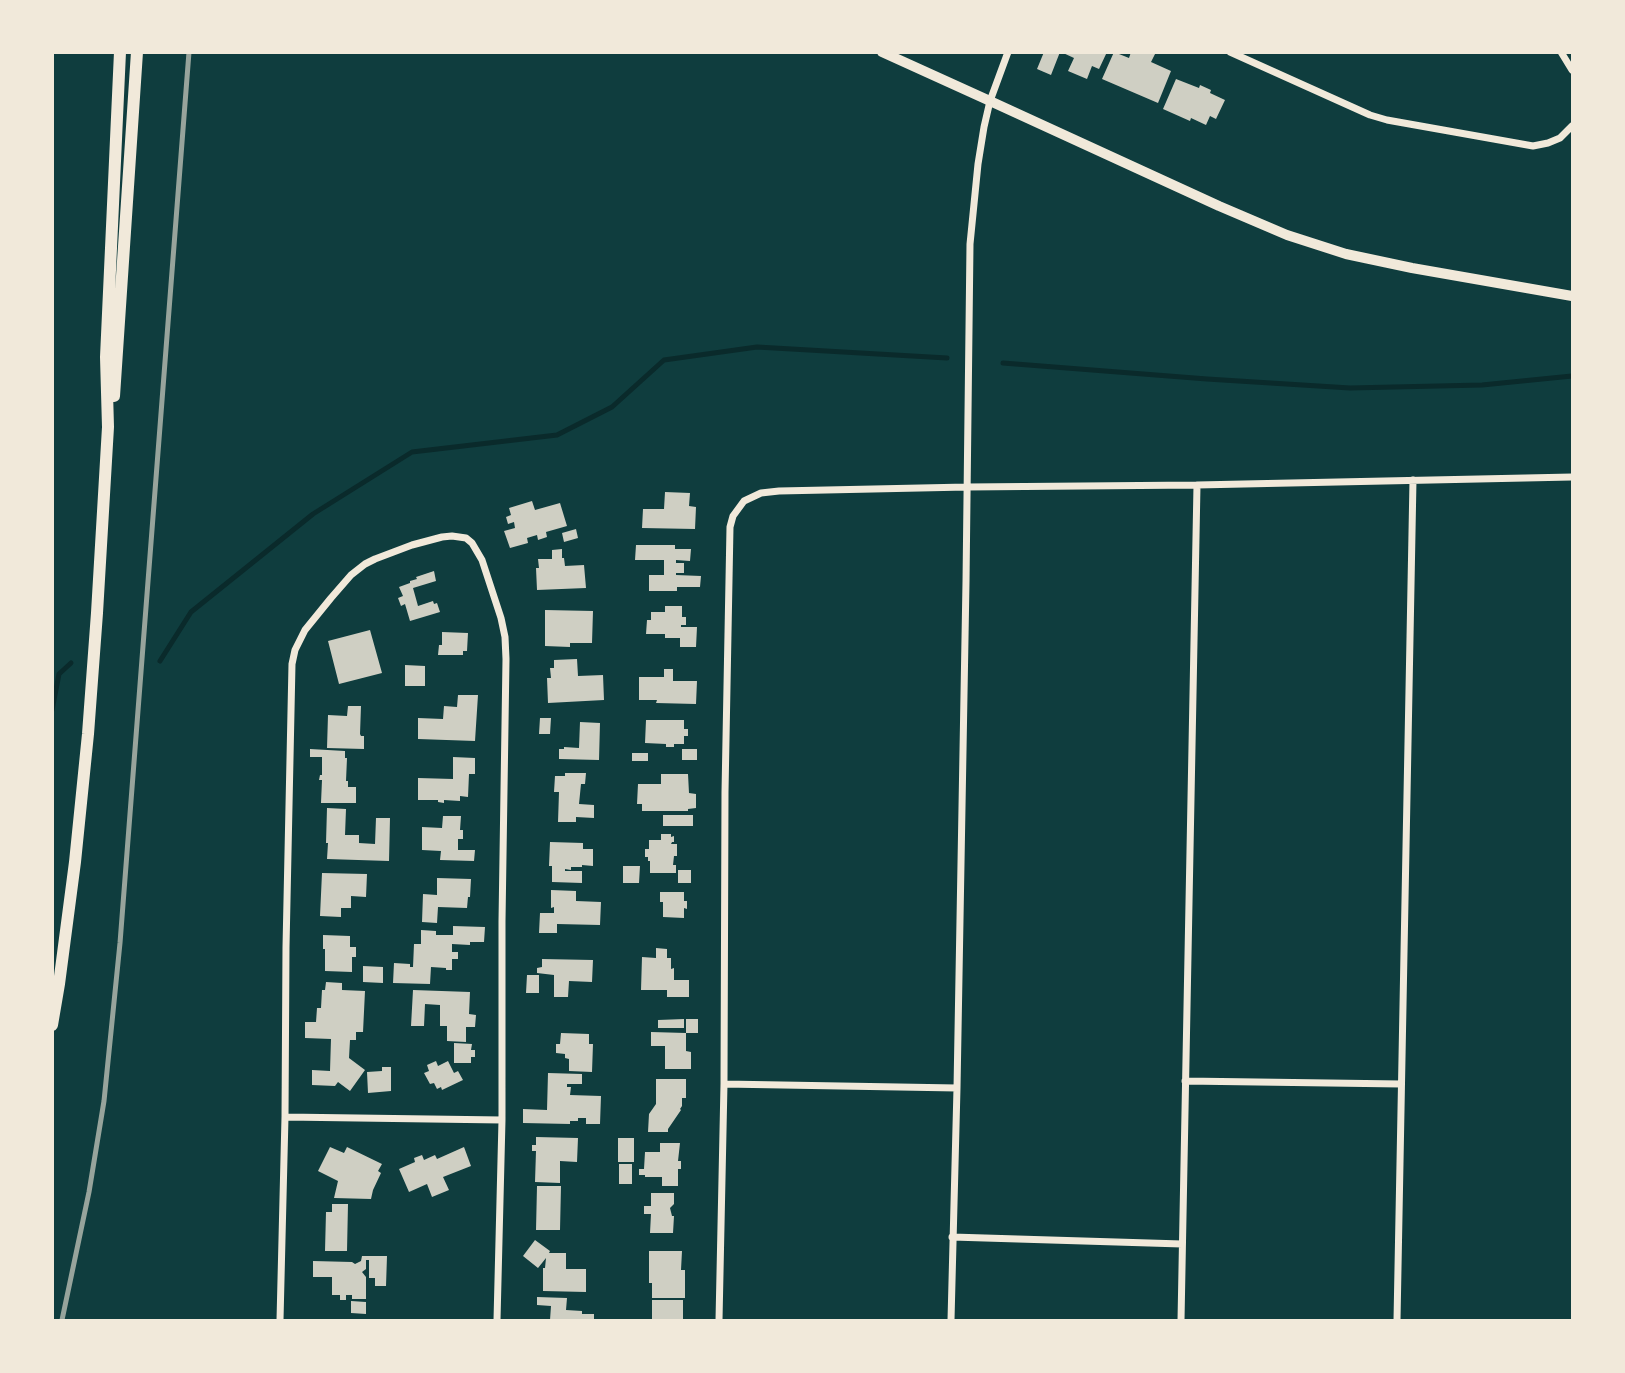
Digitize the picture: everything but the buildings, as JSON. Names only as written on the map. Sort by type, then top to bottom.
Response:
[{"type":"main road","points":[[108,427],[107,345],[120,52]]},
{"type":"main road","points":[[52,1025],[75,862],[88,734],[137,52]]},
{"type":"street","points":[[881,52],[1287,235],[1346,254],[1573,296]]},
{"type":"street","points":[[951,1321],[970,244],[978,164],[990,101],[1008,52]]},
{"type":"street","points":[[1230,52],[1370,115],[1387,120],[1533,146],[1560,138],[1573,126]]},
{"type":"street","points":[[1561,52],[1573,70]]},
{"type":"street","points":[[719,1321],[730,527],[733,516],[744,501],[761,493],[779,491],[1573,477]]},
{"type":"street","points":[[1397,1321],[1413,480]]},
{"type":"street","points":[[1181,1321],[1196,485]]},
{"type":"street","points":[[280,1321],[292,664],[295,650],[305,630],[331,598],[351,575],[365,564],[412,545],[452,536],[466,538],[477,550],[488,576],[505,637],[498,1321]]},
{"type":"street","points":[[1185,1081],[1401,1084]]},
{"type":"street","points":[[724,1084],[957,1088]]},
{"type":"street","points":[[285,1118],[502,1119]]},
{"type":"street","points":[[952,1237],[1182,1244]]},
{"type":"waterway","points":[[160,661],[191,612],[313,514],[412,452],[557,435],[612,407],[664,360],[757,347],[947,358]]},
{"type":"waterway","points":[[1003,363],[1350,388],[1482,385],[1572,376]]},
{"type":"waterway","points":[[52,710],[59,674],[71,663]]},
{"type":"railway","points":[[62,1320],[89,1192],[104,1101],[120,943],[189,52]]}]
